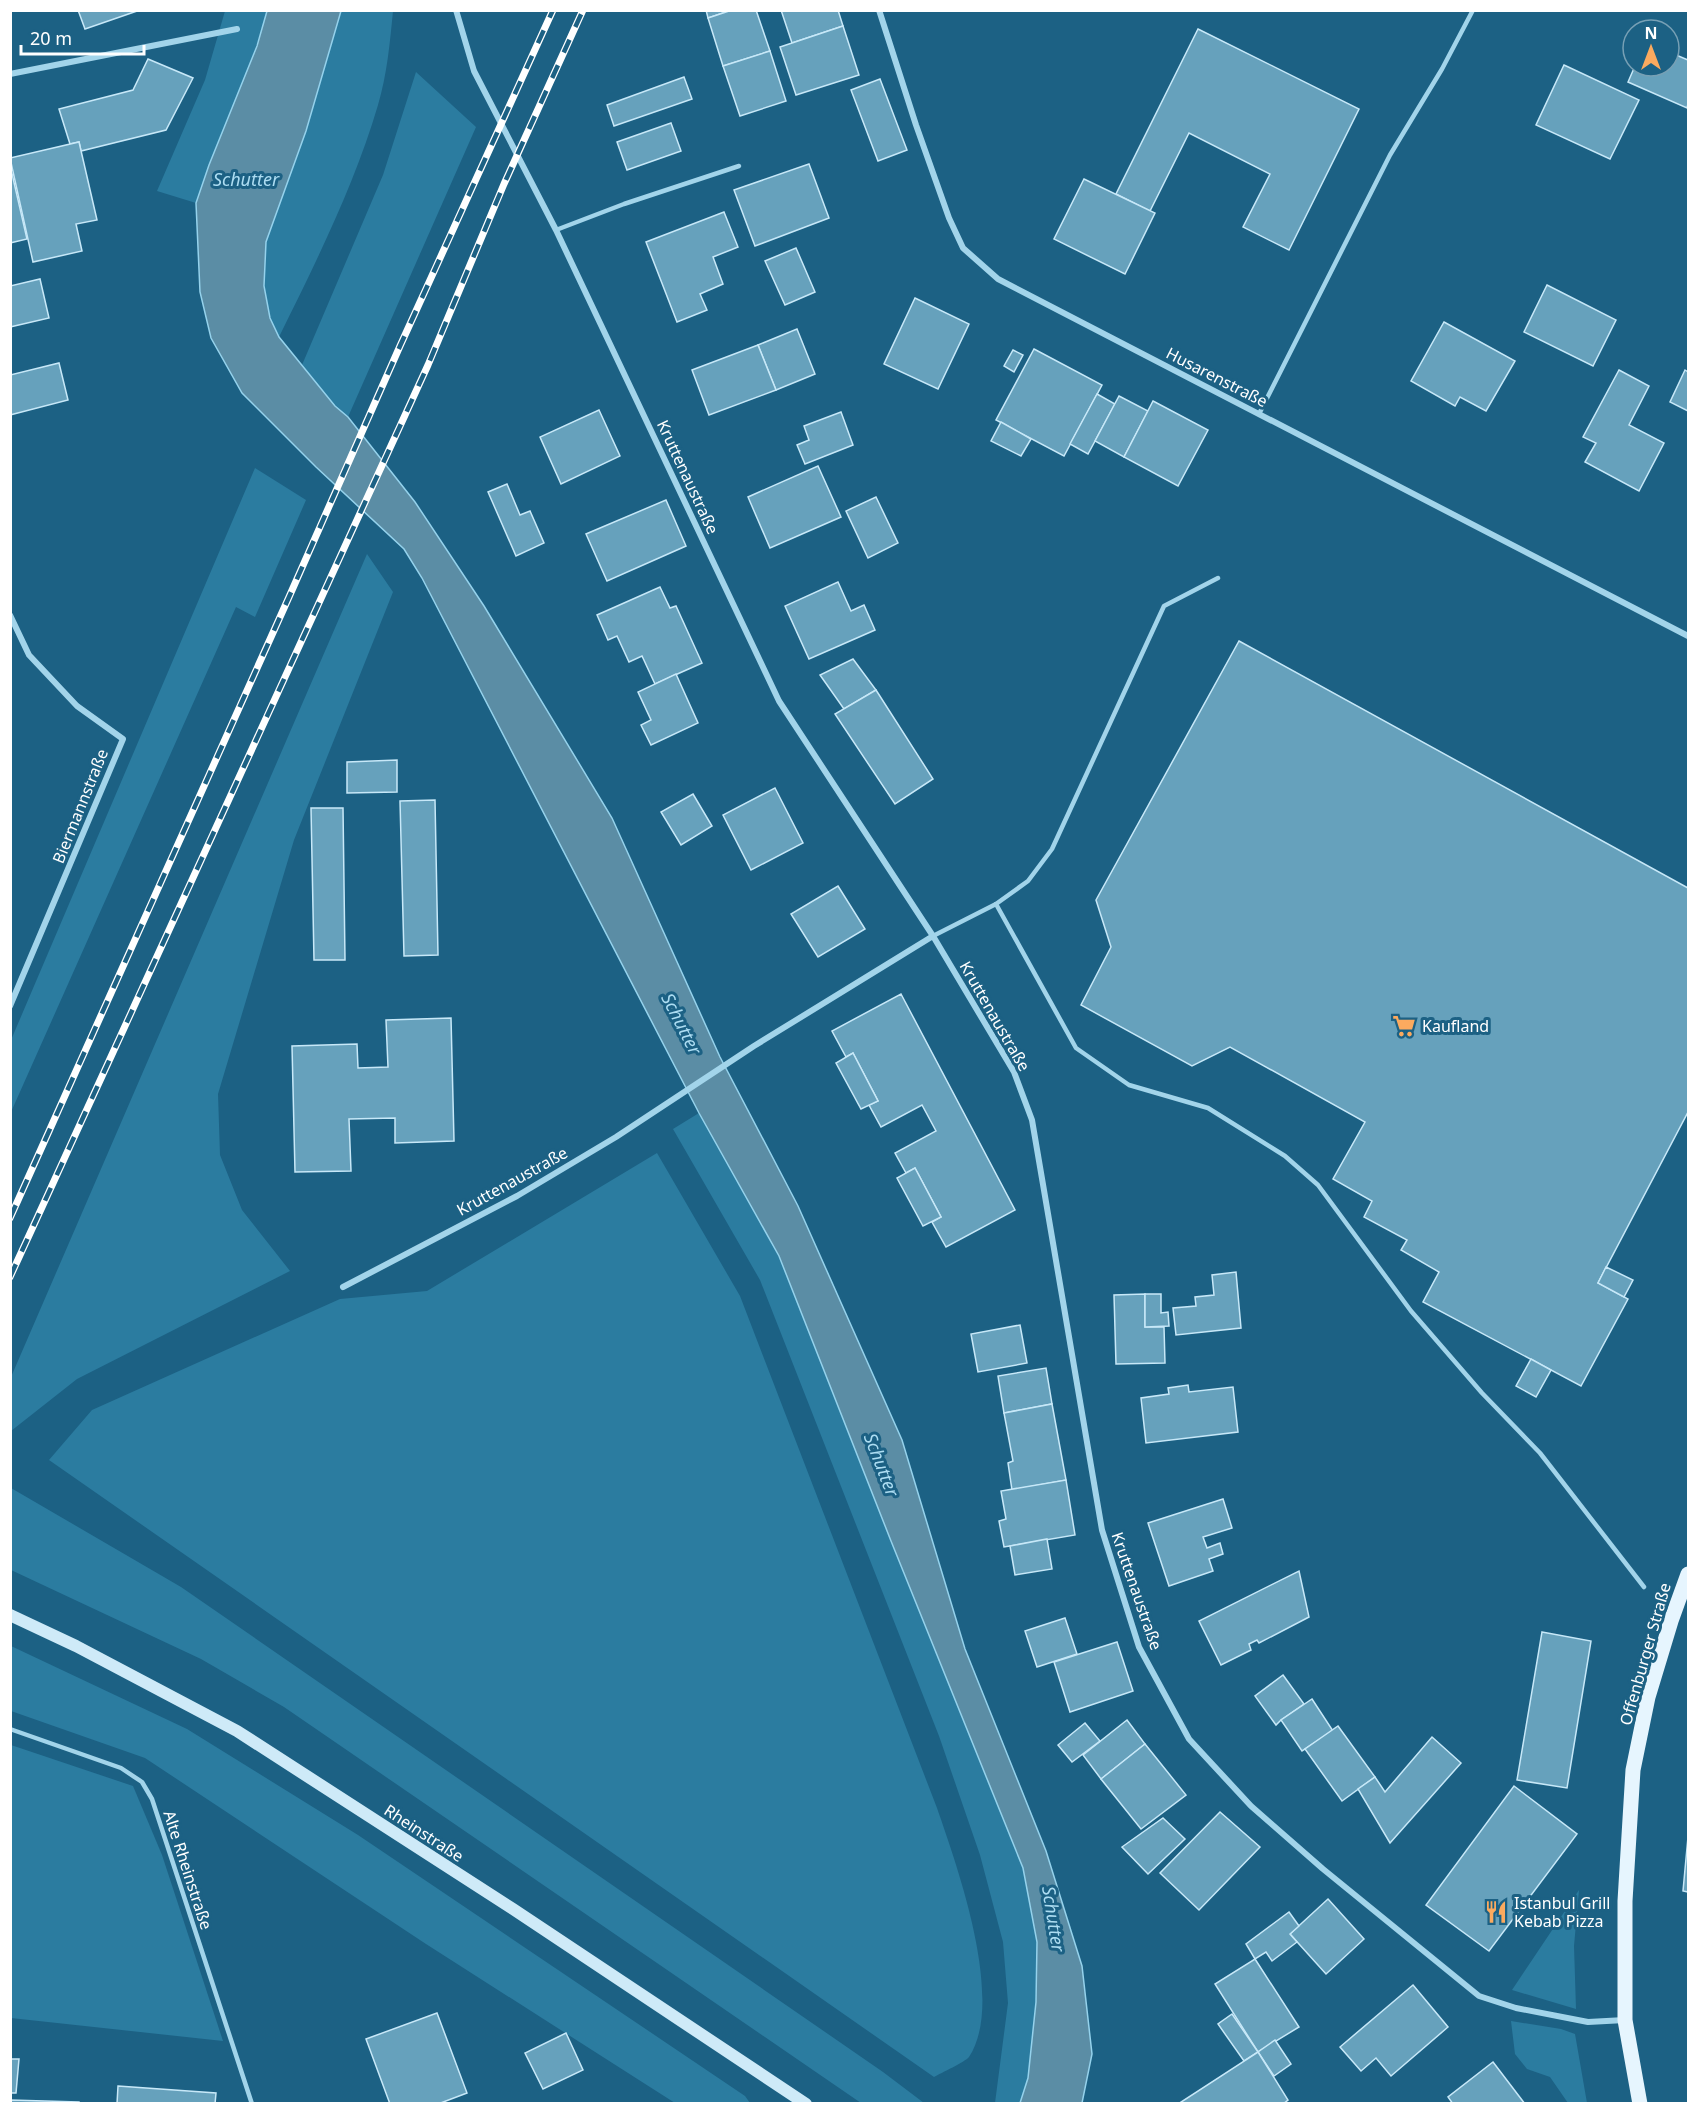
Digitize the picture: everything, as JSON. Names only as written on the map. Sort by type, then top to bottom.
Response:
[{"type":"main road","name":"Offenburger Straße","points":[[1640,2103],[1624,2020],[1625,1901],[1633,1770],[1648,1697],[1671,1621],[1689,1574]]},
{"type":"main road","name":"Rheinstraße","points":[[10,1614],[237,1731],[806,2103]]},
{"type":"street","name":"Kruttenaustraße","points":[[456,10],[474,71],[556,230],[779,702],[933,936],[1014,1072],[1032,1120],[1102,1530],[1139,1647],[1189,1739],[1251,1806],[1323,1869],[1479,1996],[1516,2008],[1588,2022],[1624,2020]]},
{"type":"street","name":"Husarenstraße","points":[[879,10],[949,218],[963,248],[998,279],[1689,636]]},
{"type":"street","points":[[10,74],[237,29]]},
{"type":"street","name":"Biermannstraße","points":[[10,615],[30,655],[77,706],[123,739],[10,1006]]},
{"type":"street","name":"Kruttenaustraße","points":[[343,1287],[517,1196],[657,1112],[754,1046],[933,936]]},
{"type":"lane","points":[[1259,414],[1390,155],[1443,69],[1473,10]]},
{"type":"lane","points":[[556,230],[624,204],[738,166]]},
{"type":"lane","points":[[933,936],[996,904],[1028,881],[1052,849],[1164,606],[1218,578]]},
{"type":"lane","points":[[996,904],[1076,1048],[1129,1085],[1208,1108],[1285,1156],[1318,1185],[1411,1311],[1482,1394],[1540,1453],[1644,1587]]},
{"type":"lane","name":"Alte Rheinstraße","points":[[10,1729],[121,1768],[142,1782],[152,1799],[252,2103]]},
{"type":"shaded area","points":[[225,11],[267,11],[260,36],[196,203],[157,191],[205,80]]},
{"type":"shaded area","points":[[341,11],[393,11],[384,82],[358,165],[279,337],[270,318],[264,286],[266,242],[306,131]]},
{"type":"shaded area","points":[[416,72],[476,127],[348,417],[335,407],[302,365],[383,175]]},
{"type":"shaded area","points":[[255,468],[306,500],[255,617],[236,607],[11,1112],[11,1040]]},
{"type":"shaded area","points":[[367,554],[393,592],[294,840],[218,1094],[220,1155],[242,1210],[290,1271],[77,1379],[11,1431],[11,1377]]},
{"type":"shaded area","points":[[699,1113],[779,1256],[1023,1868],[1037,1942],[1036,2002],[1028,2078],[1020,2103],[995,2103],[1008,2003],[1003,1942],[980,1855],[939,1736],[760,1280],[673,1129]]},
{"type":"shaded area","points":[[657,1153],[740,1296],[937,1808],[956,1864],[974,1933],[980,1969],[982,2003],[979,2033],[969,2057],[934,2077],[49,1460],[92,1410],[340,1299],[427,1291]]},
{"type":"shaded area","points":[[11,1488],[181,1587],[883,2072],[924,2103],[861,2103],[284,1707],[201,1659],[11,1570]]},
{"type":"shaded area","points":[[11,1646],[187,1729],[358,1835],[745,2096],[750,2103],[675,2103],[426,1944],[145,1758],[11,1711]]},
{"type":"shaded area","points":[[11,1745],[133,1786],[162,1855],[223,2041],[11,2018]]},
{"type":"shaded area","points":[[1579,1890],[1574,1946],[1576,2009],[1512,1990]]},
{"type":"shaded area","points":[[1511,2021],[1561,2029],[1575,2034],[1587,2103],[1568,2103],[1550,2077],[1527,2069],[1515,2054]]},
{"type":"water","name":"Schutter","points":[[267,11],[341,11],[306,131],[266,242],[264,286],[270,318],[279,337],[335,406],[348,417],[415,502],[484,606],[612,818],[720,1057],[798,1206],[902,1440],[965,1649],[1046,1851],[1082,1966],[1092,2054],[1082,2103],[1020,2103],[1028,2078],[1036,2002],[1037,1942],[1023,1868],[779,1256],[699,1113],[422,578],[404,549],[316,467],[242,393],[211,338],[200,292],[196,203],[257,46]]},
{"type":"building","points":[[78,10],[140,10],[85,29]]},
{"type":"building","points":[[706,10],[732,10],[708,18]]},
{"type":"building","points":[[732,10],[756,10],[770,51],[723,66],[708,18]]},
{"type":"building","points":[[781,10],[838,10],[843,26],[792,43]]},
{"type":"building","points":[[843,26],[859,75],[796,95],[780,47]]},
{"type":"building","points":[[1198,29],[1359,109],[1289,250],[1243,227],[1270,174],[1189,133],[1150,211],[1116,194]]},
{"type":"building","points":[[770,51],[786,101],[740,116],[723,66]]},
{"type":"building","points":[[1681,57],[1688,60],[1687,108],[1628,82],[1630,78],[1681,78]]},
{"type":"building","points":[[148,59],[193,78],[166,130],[81,151],[79,142],[70,144],[59,109],[133,90]]},
{"type":"building","points":[[1564,65],[1639,100],[1610,159],[1536,125]]},
{"type":"building","points":[[684,77],[692,99],[614,126],[607,105]]},
{"type":"building","points":[[880,79],[907,150],[878,161],[851,90]]},
{"type":"building","points":[[671,123],[681,151],[627,170],[617,142]]},
{"type":"building","points":[[79,142],[97,220],[76,224],[82,251],[33,262],[10,158]]},
{"type":"building","points":[[809,164],[829,218],[755,246],[734,190]]},
{"type":"building","points":[[10,165],[27,239],[10,243]]},
{"type":"building","points":[[1084,179],[1155,213],[1125,274],[1054,239]]},
{"type":"building","points":[[724,212],[738,247],[713,257],[723,284],[700,294],[707,310],[677,322],[646,242]]},
{"type":"building","points":[[796,248],[815,292],[785,305],[765,261]]},
{"type":"building","points":[[40,279],[49,318],[10,327],[10,286]]},
{"type":"building","points":[[1547,285],[1616,320],[1593,366],[1524,332]]},
{"type":"building","points":[[915,298],[969,324],[938,389],[884,364]]},
{"type":"building","points":[[1444,322],[1515,361],[1486,411],[1460,397],[1455,406],[1411,381]]},
{"type":"building","points":[[797,329],[815,374],[776,390],[758,345]]},
{"type":"building","points":[[758,345],[776,390],[709,415],[692,370]]},
{"type":"building","points":[[1034,349],[1102,385],[1064,456],[996,420]]},
{"type":"building","points":[[1013,350],[1023,355],[1014,372],[1004,366]]},
{"type":"building","points":[[59,363],[68,400],[10,415],[10,375]]},
{"type":"building","points":[[1619,370],[1649,386],[1629,425],[1664,443],[1639,491],[1585,462],[1596,443],[1583,437]]},
{"type":"building","points":[[1685,370],[1688,372],[1688,411],[1670,402]]},
{"type":"building","points":[[1097,394],[1115,404],[1088,454],[1070,444]]},
{"type":"building","points":[[1119,396],[1148,411],[1124,457],[1095,441]]},
{"type":"building","points":[[1153,401],[1208,430],[1178,486],[1124,457]]},
{"type":"building","points":[[599,410],[620,456],[561,484],[540,437]]},
{"type":"building","points":[[841,412],[853,445],[805,464],[797,445],[809,440],[804,426]]},
{"type":"building","points":[[1001,422],[1031,439],[1021,456],[991,441]]},
{"type":"building","points":[[818,466],[841,517],[770,548],[748,497]]},
{"type":"building","points":[[507,484],[520,515],[530,511],[544,543],[516,556],[488,492]]},
{"type":"building","points":[[876,497],[898,543],[868,558],[846,511]]},
{"type":"building","points":[[666,500],[686,546],[607,581],[586,534]]},
{"type":"building","points":[[838,582],[851,611],[864,605],[875,630],[809,659],[785,606]]},
{"type":"building","points":[[660,587],[670,608],[676,606],[702,663],[655,684],[642,656],[629,662],[617,636],[608,640],[597,615]]},
{"type":"building","name":"Kaufland","points":[[1239,641],[1688,888],[1688,1112],[1598,1283],[1628,1299],[1581,1386],[1423,1302],[1439,1272],[1401,1250],[1407,1240],[1364,1217],[1372,1201],[1333,1179],[1365,1122],[1230,1047],[1192,1066],[1081,1005],[1111,947],[1096,900]]},
{"type":"building","points":[[853,659],[876,690],[844,709],[820,675]]},
{"type":"building","points":[[676,674],[698,723],[651,745],[641,725],[651,720],[638,692]]},
{"type":"building","points":[[876,690],[933,779],[895,804],[835,714]]},
{"type":"building","points":[[397,760],[397,792],[347,793],[347,762]]},
{"type":"building","points":[[775,788],[803,843],[751,870],[723,815]]},
{"type":"building","points":[[693,794],[712,826],[681,845],[661,812]]},
{"type":"building","points":[[435,800],[438,955],[404,956],[400,801]]},
{"type":"building","points":[[311,808],[343,808],[345,960],[314,960]]},
{"type":"building","points":[[838,886],[865,929],[818,957],[791,914]]},
{"type":"building","points":[[901,994],[1015,1210],[946,1247],[932,1222],[941,1217],[915,1168],[906,1173],[895,1153],[936,1131],[922,1105],[881,1127],[869,1105],[878,1101],[853,1053],[846,1057],[832,1031]]},
{"type":"building","points":[[451,1018],[454,1141],[395,1143],[395,1118],[349,1119],[351,1171],[295,1172],[292,1046],[357,1044],[358,1068],[388,1067],[386,1020]]},
{"type":"building","points":[[853,1053],[878,1101],[861,1109],[836,1063]]},
{"type":"building","points":[[915,1168],[941,1217],[923,1226],[897,1178]]},
{"type":"building","points":[[1606,1267],[1633,1280],[1624,1297],[1598,1283]]},
{"type":"building","points":[[1236,1272],[1241,1328],[1176,1335],[1173,1308],[1196,1306],[1195,1297],[1214,1295],[1212,1275]]},
{"type":"building","points":[[1145,1294],[1145,1327],[1164,1327],[1165,1363],[1116,1364],[1114,1295]]},
{"type":"building","points":[[1145,1294],[1161,1294],[1161,1313],[1168,1312],[1169,1326],[1145,1327]]},
{"type":"building","points":[[1020,1325],[1027,1363],[978,1372],[971,1334]]},
{"type":"building","points":[[1531,1359],[1551,1370],[1536,1397],[1516,1386]]},
{"type":"building","points":[[1046,1368],[1052,1404],[1004,1413],[998,1376]]},
{"type":"building","points":[[1188,1385],[1189,1392],[1233,1387],[1238,1432],[1146,1443],[1141,1398],[1169,1394],[1168,1388]]},
{"type":"building","points":[[1052,1404],[1066,1480],[1012,1490],[1008,1463],[1013,1461],[1004,1413]]},
{"type":"building","points":[[1066,1480],[1075,1535],[1004,1547],[999,1521],[1006,1519],[1001,1491]]},
{"type":"building","points":[[1223,1499],[1232,1528],[1203,1537],[1207,1548],[1220,1543],[1223,1554],[1209,1559],[1213,1571],[1169,1586],[1148,1523]]},
{"type":"building","points":[[1047,1539],[1052,1569],[1015,1575],[1010,1546]]},
{"type":"building","points":[[1299,1571],[1309,1617],[1259,1643],[1257,1640],[1249,1644],[1251,1650],[1221,1665],[1199,1621]]},
{"type":"building","points":[[1065,1618],[1077,1654],[1037,1667],[1025,1631]]},
{"type":"building","points":[[1542,1632],[1591,1641],[1567,1788],[1517,1780]]},
{"type":"building","points":[[1117,1642],[1133,1691],[1070,1712],[1054,1662]]},
{"type":"building","points":[[1283,1675],[1304,1704],[1276,1725],[1255,1696]]},
{"type":"building","points":[[1312,1699],[1333,1731],[1302,1751],[1281,1720]]},
{"type":"building","points":[[1127,1720],[1145,1744],[1101,1779],[1083,1755]]},
{"type":"building","points":[[1085,1723],[1100,1741],[1072,1762],[1058,1745]]},
{"type":"building","points":[[1338,1726],[1375,1777],[1342,1801],[1305,1749]]},
{"type":"building","points":[[1432,1737],[1461,1763],[1390,1843],[1358,1789],[1375,1777],[1385,1792]]},
{"type":"building","points":[[1145,1744],[1186,1795],[1141,1829],[1101,1779]]},
{"type":"building","points":[[1514,1786],[1577,1834],[1489,1951],[1426,1905]]},
{"type":"building","points":[[1220,1812],[1260,1847],[1199,1910],[1160,1873]]},
{"type":"building","points":[[1163,1818],[1185,1839],[1148,1874],[1122,1847]]},
{"type":"building","points":[[1688,1837],[1688,1892],[1683,1891]]},
{"type":"building","points":[[1328,1899],[1364,1939],[1326,1974],[1290,1934]]},
{"type":"building","points":[[1289,1912],[1299,1926],[1290,1934],[1297,1942],[1272,1961],[1266,1952],[1255,1959],[1246,1944]]},
{"type":"building","points":[[1255,1959],[1299,2027],[1258,2052],[1215,1984]]},
{"type":"building","points":[[1413,1985],[1448,2027],[1391,2076],[1376,2058],[1361,2071],[1340,2047]]},
{"type":"building","points":[[437,2013],[467,2093],[438,2104],[390,2104],[366,2039]]},
{"type":"building","points":[[1232,2014],[1258,2052],[1244,2061],[1218,2024]]},
{"type":"building","points":[[566,2033],[583,2070],[543,2089],[525,2053]]},
{"type":"building","points":[[1275,2040],[1291,2064],[1274,2076],[1258,2052]]},
{"type":"building","points":[[1258,2052],[1288,2100],[1283,2104],[1178,2104]]},
{"type":"building","points":[[10,2059],[19,2059],[16,2093],[10,2093]]},
{"type":"building","points":[[1493,2062],[1525,2104],[1453,2104],[1448,2097]]},
{"type":"building","points":[[118,2086],[216,2093],[215,2104],[117,2104]]},
{"type":"building","points":[[10,2100],[79,2102],[79,2104],[10,2104]]},
{"type":"railway","points":[[10,1218],[553,10]]},
{"type":"railway","points":[[10,1277],[428,365],[504,184],[583,10]]},
{"type":"place","name":"Kaufland","points":[[1404,1026]]},
{"type":"place","name":"Istanbul Grill Kebab Pizza","points":[[1496,1912]]}]
